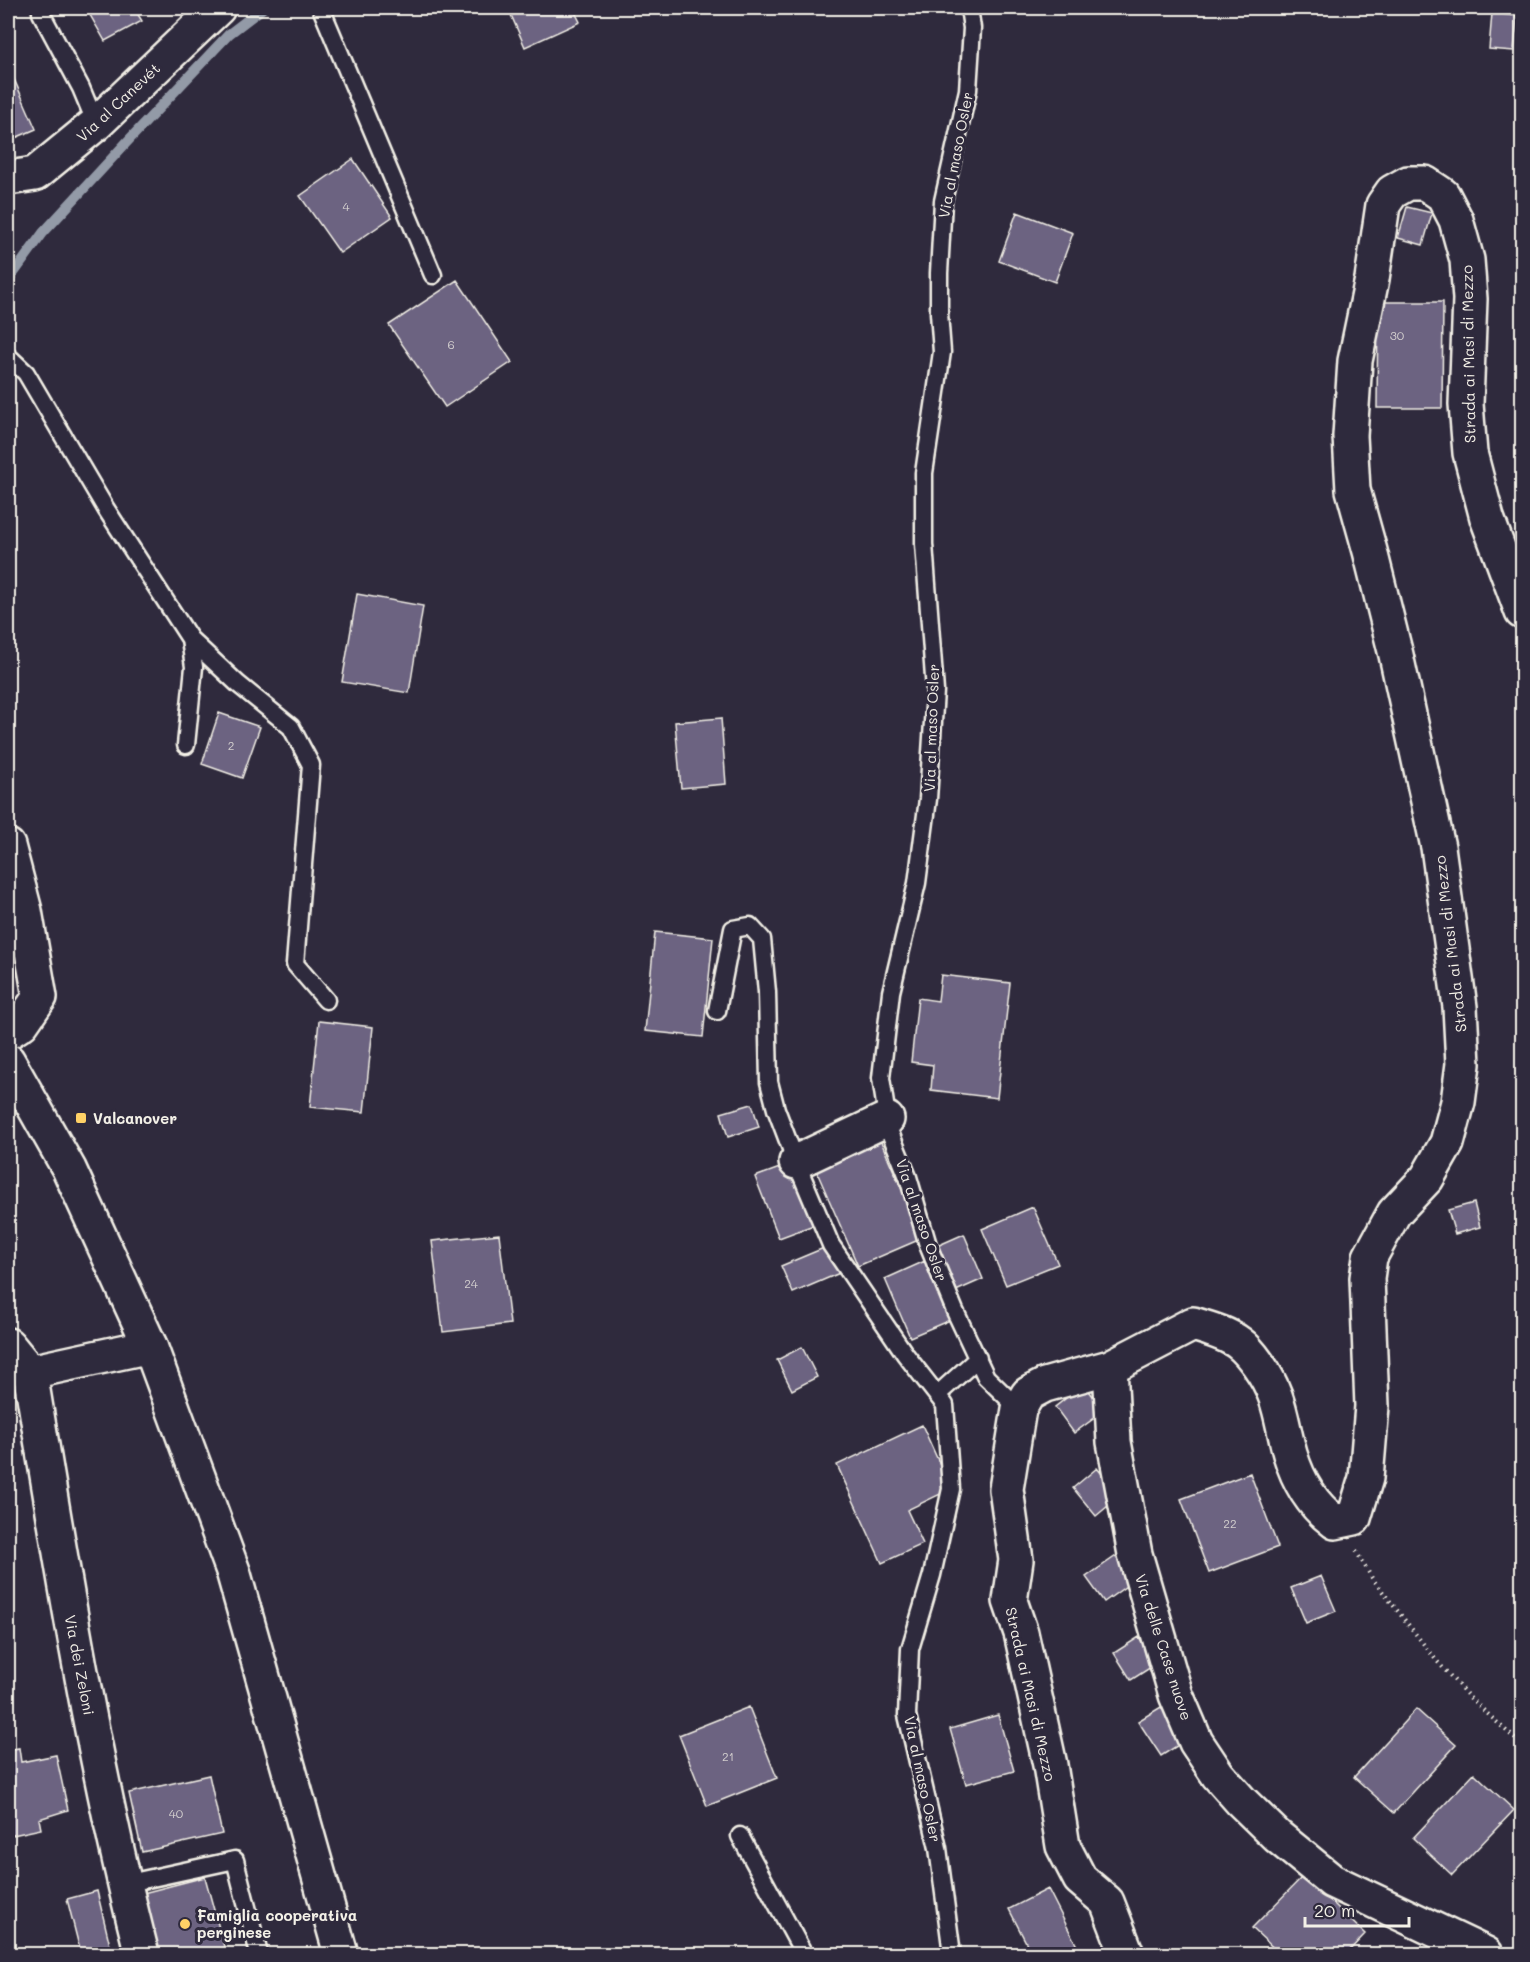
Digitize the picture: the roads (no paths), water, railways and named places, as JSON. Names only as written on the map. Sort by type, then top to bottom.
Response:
[{"type":"street","name":"Via al Canevét","points":[[8,178],[35,174],[96,124],[218,8]]},
{"type":"street","name":"Strada ai Masi di Mezzo","points":[[1110,1367],[1193,1324],[1223,1334],[1240,1344],[1270,1381],[1280,1407],[1290,1455],[1305,1489],[1319,1510],[1335,1522],[1354,1518],[1366,1478],[1372,1406],[1367,1278],[1370,1257],[1394,1213],[1427,1178],[1447,1143],[1458,1102],[1463,1064],[1460,1007],[1438,847],[1401,676],[1353,490],[1350,436],[1355,361],[1372,279],[1383,205],[1392,192],[1408,183],[1425,183],[1443,195],[1456,220],[1467,260],[1470,299],[1466,404],[1470,453],[1487,518],[1522,612]]},
{"type":"street","points":[[8,846],[25,911],[40,997],[22,1023],[8,1032]]},
{"type":"street","points":[[8,1061],[69,1169],[150,1346],[233,1571],[335,1953]]},
{"type":"street","points":[[796,1162],[887,1119]]},
{"type":"street","points":[[8,1345],[30,1372],[150,1346]]},
{"type":"street","points":[[1019,1409],[1029,1394],[1045,1385],[1110,1367]]},
{"type":"street","name":"Via delle Case nuove","points":[[1110,1367],[1114,1442],[1135,1554],[1173,1685],[1196,1742],[1218,1775],[1241,1801],[1277,1836],[1332,1881],[1486,1954]]},
{"type":"street","name":"Via dei Zeloni","points":[[30,1372],[73,1630],[124,1884],[142,1954]]},
{"type":"street","name":"Strada ai Masi di Mezzo","points":[[1019,1409],[1006,1490],[1016,1560],[1010,1601],[1021,1633],[1050,1765],[1063,1846],[1080,1879],[1107,1902],[1127,1954]]},
{"type":"lane","points":[[321,8],[433,274]]},
{"type":"lane","name":"Via al maso Osler","points":[[969,8],[972,28],[968,90],[944,201],[939,273],[942,352],[924,473],[924,544],[935,691],[928,799],[917,883],[891,992],[881,1078],[889,1130],[908,1178],[928,1245],[955,1311],[986,1377],[1019,1409]]},
{"type":"lane","points":[[41,13],[81,88],[96,124]]},
{"type":"lane","points":[[8,358],[26,373],[106,509],[190,639],[238,684],[291,728],[311,765],[295,964],[326,1000]]},
{"type":"lane","points":[[186,745],[194,667],[190,639]]},
{"type":"lane","name":"Via al maso Osler","points":[[717,1011],[733,929],[750,926],[762,939],[767,992],[768,1082],[796,1162],[831,1245],[905,1354],[945,1404],[951,1489],[932,1575],[910,1649],[907,1715],[938,1848],[952,1954]]},
{"type":"lane","points":[[937,1395],[978,1358]]},
{"type":"lane","points":[[740,1836],[804,1954]]},
{"type":"lane","points":[[124,1884],[235,1860],[259,1954]]},
{"type":"waterway","points":[[8,281],[43,233],[126,143],[229,34],[263,8]]},
{"type":"place","name":"Valcanover","points":[[81,1118]]},
{"type":"place","name":"Famiglia cooperativa perginese","points":[[185,1924]]}]
